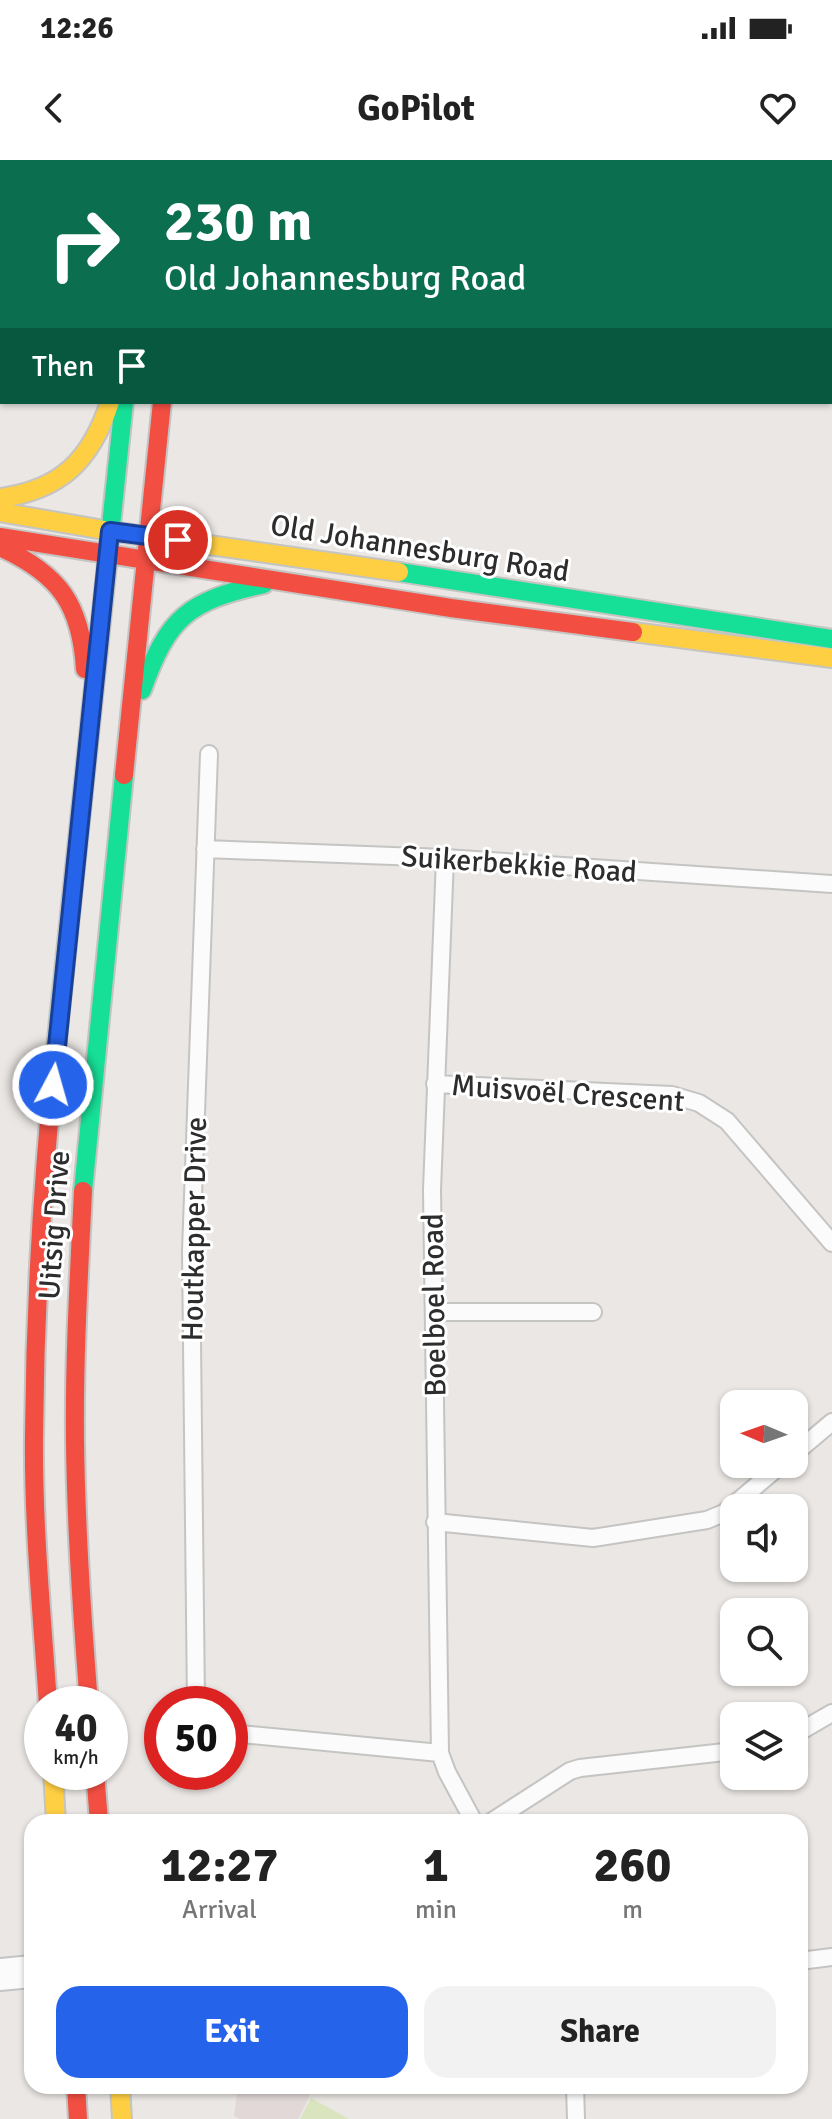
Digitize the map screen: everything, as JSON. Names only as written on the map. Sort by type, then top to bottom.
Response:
[{"type":"main road","points":[[0,498],[35,492],[71,469],[98,437],[109,404]]},
{"type":"main road","name":"Uitsig Drive","points":[[47,1686],[34,1437],[43,1178],[124,404]]},
{"type":"main road","name":"Uitsig Drive","points":[[88,1686],[76,1494],[76,1336],[83,1181],[162,404]]},
{"type":"main road","name":"Old Johannesburg Road","points":[[0,512],[832,639]]},
{"type":"main road","name":"Old Johannesburg Road","points":[[0,537],[451,608],[832,658]]},
{"type":"main road","points":[[0,547],[25,557],[53,577],[70,599],[81,625],[85,649],[85,774]]},
{"type":"main road","points":[[130,726],[152,662],[168,631],[193,610],[224,594],[277,581]]},
{"type":"main road","points":[[54,1790],[56,1814]]},
{"type":"main road","points":[[96,1790],[98,1814]]},
{"type":"main road","points":[[76,2094],[78,2119]]},
{"type":"main road","points":[[120,2094],[122,2119]]},
{"type":"street","name":"Houtkapper Drive","points":[[196,1686],[191,1251],[209,754]]},
{"type":"street","name":"Suikerbekkie Road","points":[[205,849],[445,858],[832,884]]},
{"type":"street","name":"Boelboel Road","points":[[440,1753],[432,1190],[445,858]]},
{"type":"street","name":"Muisvoël Crescent","points":[[435,1084],[672,1095],[699,1103],[727,1121],[832,1243]]},
{"type":"street","points":[[435,1312],[593,1312]]},
{"type":"street","points":[[808,1442],[832,1422]]},
{"type":"street","points":[[435,1522],[593,1538],[707,1520],[724,1513],[765,1478]]},
{"type":"street","points":[[808,1727],[832,1713]]},
{"type":"street","points":[[248,1735],[440,1753],[470,1814]]},
{"type":"street","points":[[503,1814],[570,1771],[580,1768],[720,1753]]},
{"type":"street","points":[[808,1960],[832,1957]]},
{"type":"street","points":[[0,1967],[24,1965]]},
{"type":"street","points":[[0,1982],[24,1980]]},
{"type":"street","points":[[575,2094],[576,2119]]},
{"type":"shaded area","points":[[237,2094],[310,2094],[298,2119],[240,2119],[234,2116]]},
{"type":"green space","points":[[311,2098],[349,2119],[300,2119]]},
{"type":"traffic: fast","points":[[55,1058],[124,404]]},
{"type":"traffic: fast","points":[[399,572],[832,639]]},
{"type":"traffic: fast","points":[[142,690],[161,645],[184,616],[217,597],[264,584]]},
{"type":"traffic: fast","points":[[83,1191],[124,775]]},
{"type":"traffic: slow","points":[[0,498],[40,488],[71,469],[93,440],[109,404]]},
{"type":"traffic: slow","points":[[0,512],[110,531],[399,572]]},
{"type":"traffic: slow","points":[[633,632],[832,658]]},
{"type":"traffic: slow","points":[[54,1790],[56,1814]]},
{"type":"traffic: slow","points":[[120,2094],[122,2119]]},
{"type":"traffic: jam","points":[[124,775],[162,404]]},
{"type":"traffic: jam","points":[[0,537],[451,608],[633,632]]},
{"type":"traffic: jam","points":[[0,547],[38,568],[63,594],[78,626],[85,669]]},
{"type":"traffic: jam","points":[[47,1686],[36,1536],[34,1436],[40,1247],[55,1058]]},
{"type":"traffic: jam","points":[[83,1191],[75,1441],[88,1686]]},
{"type":"traffic: jam","points":[[96,1790],[98,1814]]},
{"type":"traffic: jam","points":[[76,2094],[78,2119]]},
{"type":"route","points":[[53,1085],[110,531],[178,540]]}]
